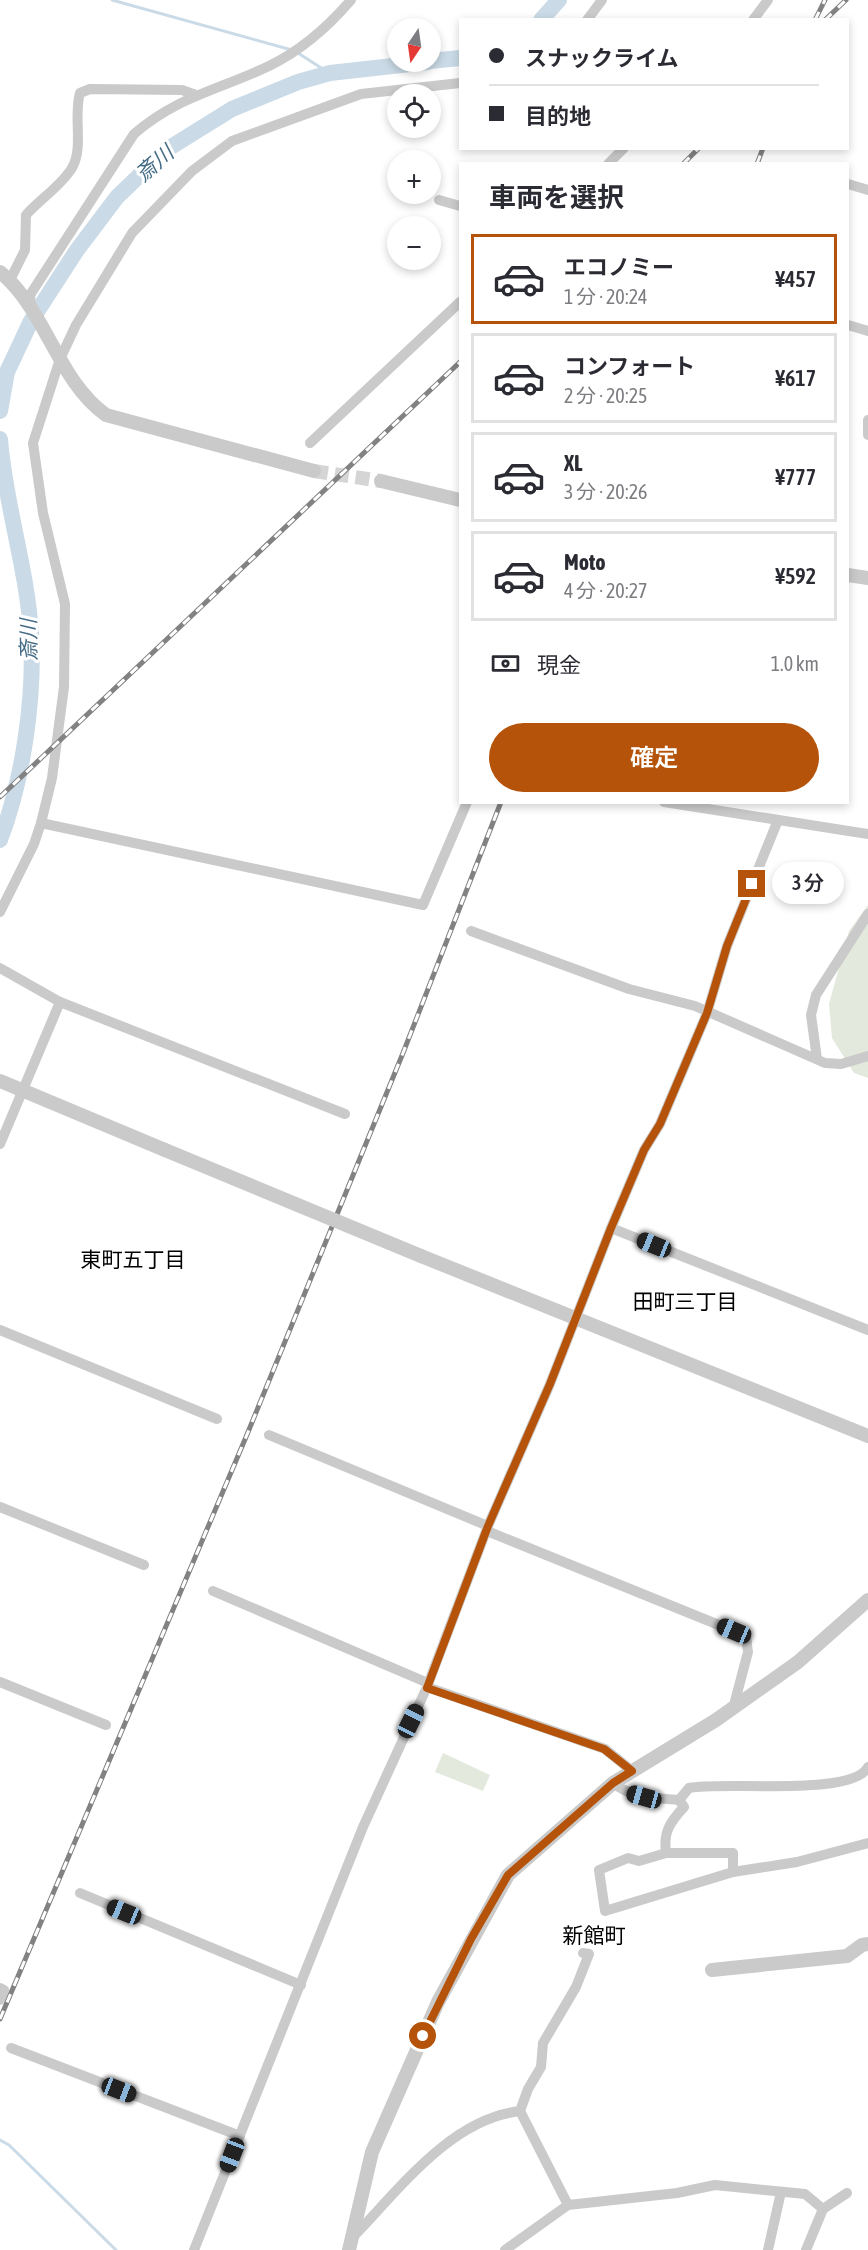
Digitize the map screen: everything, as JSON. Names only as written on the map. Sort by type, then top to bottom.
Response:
[{"type":"street","points":[[31,306],[30,295],[134,134],[151,119],[196,95],[268,67],[303,47],[351,0]]},
{"type":"street","points":[[588,18],[602,0]]},
{"type":"street","points":[[754,18],[768,0]]},
{"type":"street","points":[[0,912],[34,844],[41,823],[52,778],[64,687],[65,614],[43,513],[33,443],[59,356],[76,325],[132,233],[152,209],[192,171],[231,141],[361,94],[459,83]]},
{"type":"street","points":[[196,95],[182,90],[90,88],[80,93],[76,113],[75,161],[62,180],[26,215],[25,250],[5,276],[31,306],[59,356],[90,404],[106,415],[314,471]]},
{"type":"street","points":[[610,162],[622,150]]},
{"type":"street","points":[[849,184],[868,190]]},
{"type":"street","points":[[441,201],[459,206]]},
{"type":"street","points":[[309,443],[459,303]]},
{"type":"street","points":[[849,325],[868,331]]},
{"type":"street","points":[[868,420],[868,435]]},
{"type":"street","points":[[381,481],[459,500]]},
{"type":"street","points":[[849,575],[868,578]]},
{"type":"street","points":[[41,823],[423,905],[466,804]]},
{"type":"street","points":[[677,804],[868,834]]},
{"type":"street","points":[[194,2250],[363,1827],[428,1685],[488,1528],[550,1384],[611,1228],[644,1150],[660,1124],[707,1013],[727,946],[778,820]]},
{"type":"street","points":[[817,1059],[811,1015],[816,995],[868,914]]},
{"type":"street","points":[[471,931],[629,989],[695,1006],[817,1059],[841,1064],[868,1056]]},
{"type":"street","points":[[0,968],[60,1002],[345,1114]]},
{"type":"street","points":[[0,1144],[60,1002]]},
{"type":"street","points":[[0,1081],[421,1256],[576,1316],[868,1436]]},
{"type":"street","points":[[611,1228],[868,1330]]},
{"type":"street","points":[[0,1330],[217,1419]]},
{"type":"street","points":[[269,1435],[746,1636],[748,1652],[734,1705]]},
{"type":"street","points":[[0,1507],[144,1565]]},
{"type":"street","points":[[213,1591],[428,1685],[604,1749],[632,1771]]},
{"type":"street","points":[[349,2245],[372,2152],[438,2002],[508,1875],[613,1783],[716,1720],[734,1705],[798,1662],[868,1600]]},
{"type":"street","points":[[0,1682],[106,1725]]},
{"type":"street","points":[[679,1800],[688,1788],[708,1784],[788,1786],[846,1782],[866,1771],[868,1767]]},
{"type":"street","points":[[613,1783],[624,1791],[644,1797],[679,1800],[684,1807],[670,1822],[664,1838],[666,1853]]},
{"type":"street","points":[[733,1872],[734,1853],[666,1853],[639,1861],[628,1858],[599,1870],[605,1911],[733,1872],[797,1862],[868,1843]]},
{"type":"street","points":[[80,1893],[301,1985]]},
{"type":"street","points":[[712,1970],[847,1956],[862,1945],[868,1944]]},
{"type":"street","points":[[568,2205],[520,2110],[528,2089],[541,2067],[543,2043],[576,1987],[589,1954],[583,1953]]},
{"type":"street","points":[[0,1988],[4,1990],[0,2000]]},
{"type":"street","points":[[11,2048],[240,2136]]},
{"type":"street","points":[[349,2245],[437,2151],[475,2125],[499,2113],[520,2110]]},
{"type":"street","points":[[505,2250],[568,2205],[677,2193],[715,2185],[805,2194],[823,2209]]},
{"type":"street","points":[[768,2250],[781,2192]]},
{"type":"street","points":[[806,2250],[823,2209],[847,2193]]},
{"type":"shaded area","points":[[868,905],[868,1078],[854,1073],[832,1038],[829,1004],[849,931]]},
{"type":"shaded area","points":[[443,1753],[490,1775],[483,1791],[435,1772]]},
{"type":"waterway","points":[[112,0],[292,50]]},
{"type":"waterway","name":"斎川","points":[[543,18],[559,0]]},
{"type":"waterway","points":[[298,53],[329,73]]},
{"type":"waterway","name":"斎川","points":[[441,60],[459,58]]},
{"type":"waterway","name":"斎川","points":[[0,411],[7,372],[31,321],[77,250],[117,197],[166,150],[232,109],[298,82],[330,73],[387,67]]},
{"type":"waterway","name":"斎川","points":[[0,439],[6,488],[29,609],[32,658],[26,738],[15,791],[0,840]]},
{"type":"waterway","points":[[0,2140],[9,2145],[116,2250]]},
{"type":"tunnel","points":[[314,471],[381,481]]},
{"type":"railway","points":[[816,18],[825,0]]},
{"type":"railway","points":[[827,18],[846,0]]},
{"type":"railway","points":[[685,162],[697,150]]},
{"type":"railway","points":[[758,162],[762,150]]},
{"type":"railway","points":[[0,797],[459,363]]},
{"type":"railway","points":[[0,2019],[246,1437],[403,1053],[500,804]]},
{"type":"district","name":"東町五丁目","points":[[133,1259]]},
{"type":"district","name":"田町三丁目","points":[[685,1301]]},
{"type":"district","name":"新館町","points":[[594,1935]]},
{"type":"route","points":[[423,2036],[471,1939],[508,1875],[613,1783],[632,1771],[604,1749],[427,1688],[488,1526],[550,1384],[611,1228],[644,1150],[660,1124],[707,1013],[727,946],[752,884]]}]
